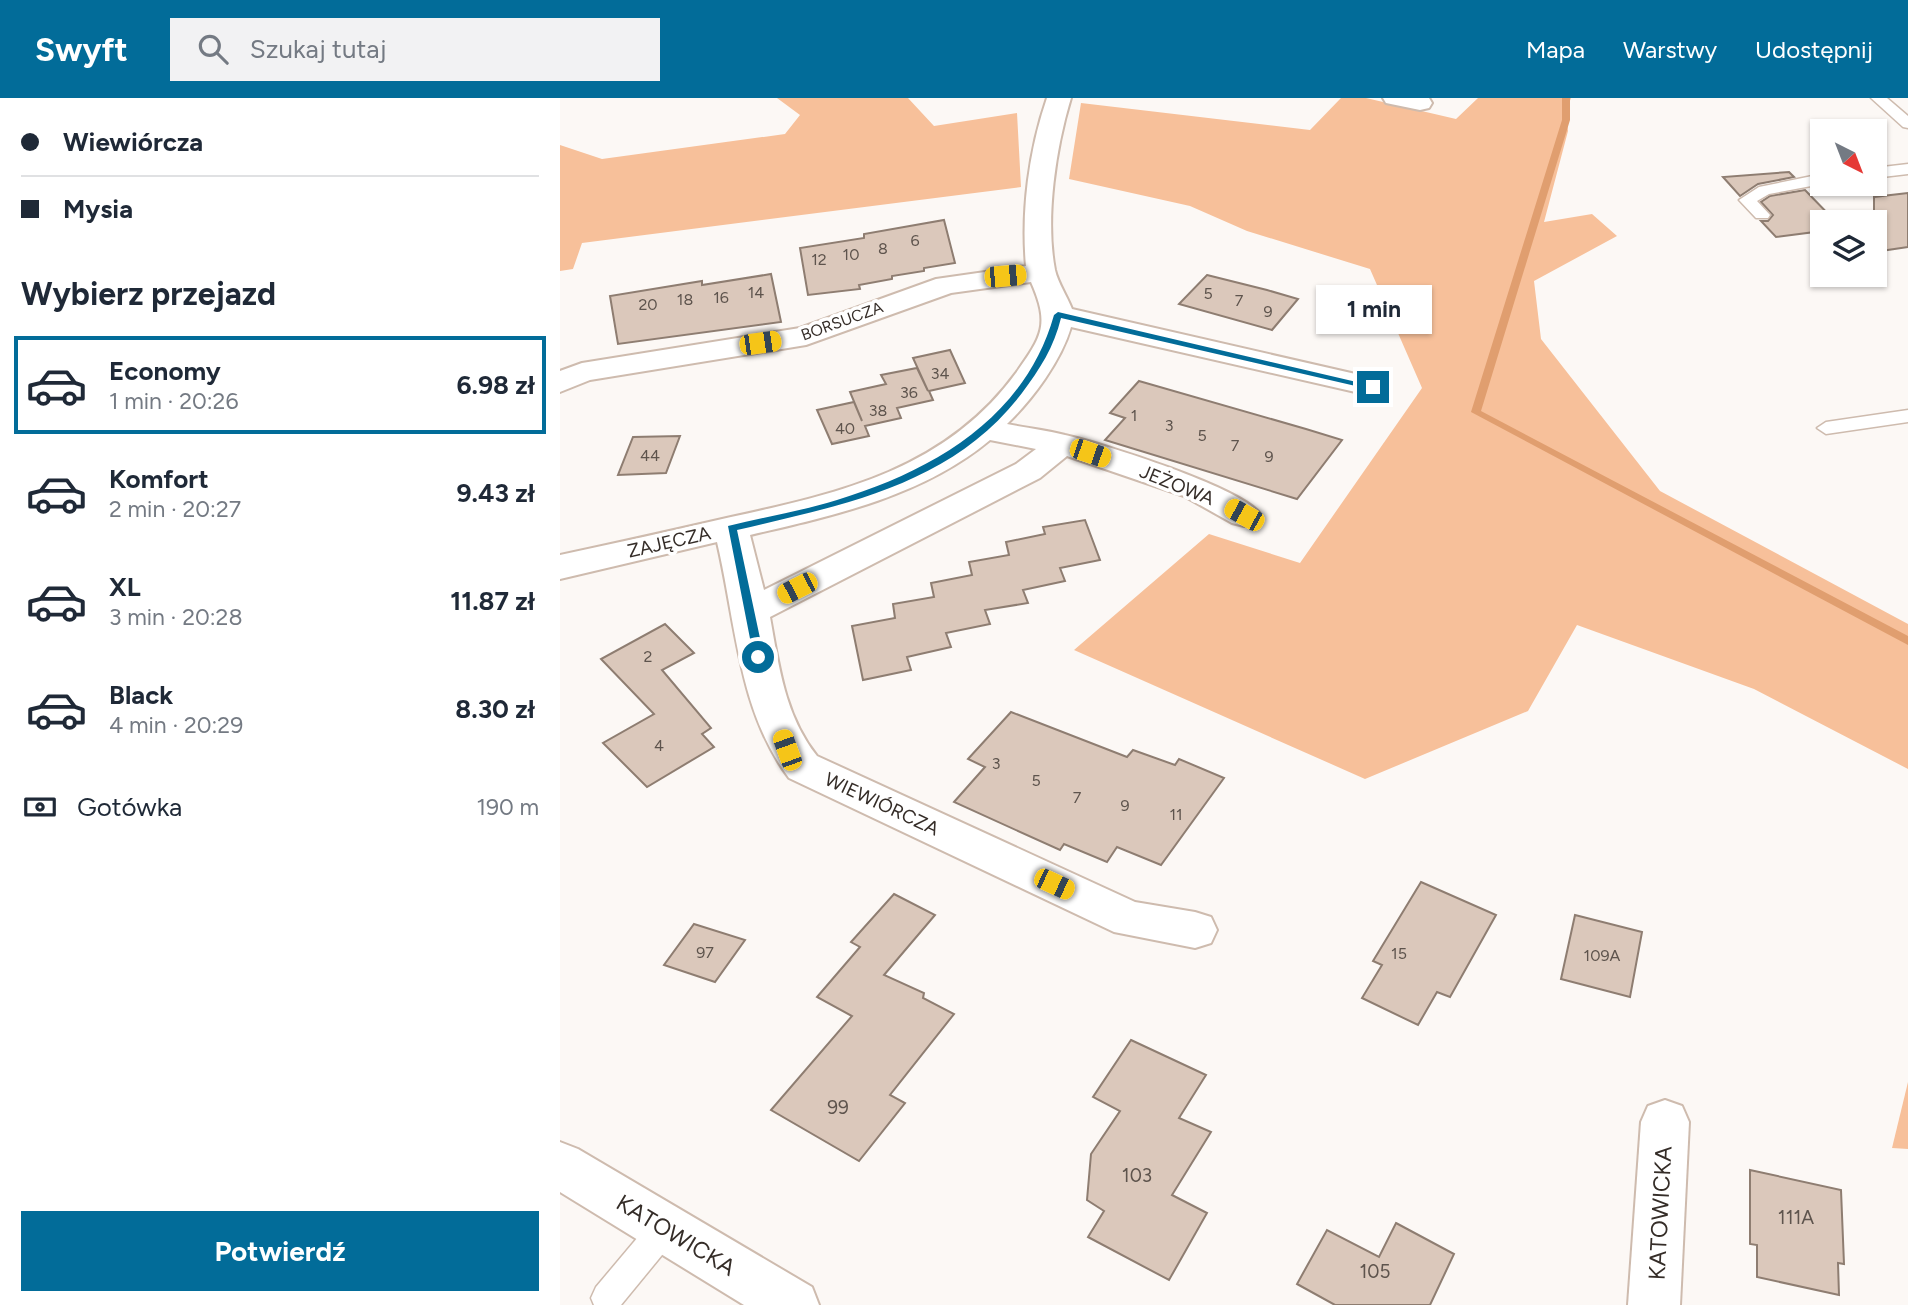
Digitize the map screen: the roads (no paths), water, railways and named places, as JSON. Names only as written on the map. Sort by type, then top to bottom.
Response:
[{"type":"street","points":[[1059,98],[1051,119],[1038,234],[1042,272],[1058,315],[1373,387]]},
{"type":"street","points":[[1395,98],[1420,103]]},
{"type":"street","name":"BORSUCZA","points":[[560,383],[582,372],[806,336],[946,285],[1042,272]]},
{"type":"street","name":"ZAJĘCZA","points":[[560,567],[807,512],[882,487],[942,460],[998,419],[1032,375],[1050,344],[1058,315]]},
{"type":"street","name":"JEŻOWA","points":[[986,429],[1063,444],[1196,489],[1244,515]]},
{"type":"street","points":[[751,612],[1028,471],[1063,444]]},
{"type":"street","name":"WIEWIÓRCZA","points":[[732,528],[751,612],[762,679],[787,750],[803,767],[1129,919],[1195,930]]},
{"type":"street","name":"KATOWICKA","points":[[1654,1305],[1665,1122]]},
{"type":"street","name":"KATOWICKA","points":[[560,1165],[793,1305]]},
{"type":"lane","points":[[1878,98],[1908,124]]},
{"type":"lane","points":[[1887,171],[1908,169]]},
{"type":"lane","points":[[1762,215],[1747,200],[1764,190],[1810,181]]},
{"type":"lane","points":[[1826,428],[1908,416]]},
{"type":"lane","points":[[607,1298],[665,1228]]},
{"type":"waterway","points":[[1566,98],[1566,120],[1476,412],[1908,641]]}]
